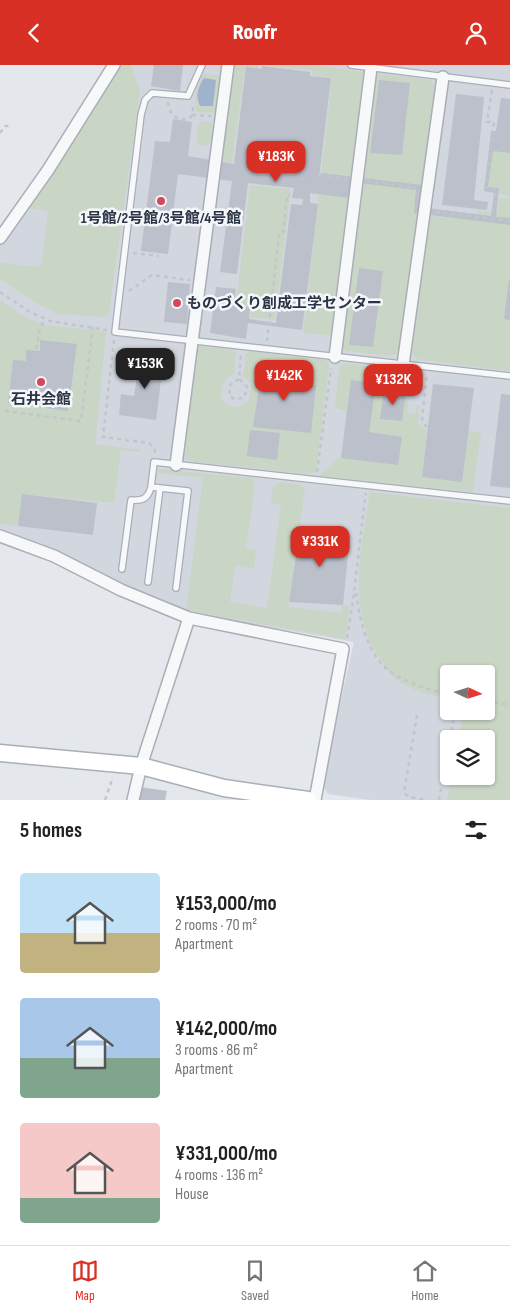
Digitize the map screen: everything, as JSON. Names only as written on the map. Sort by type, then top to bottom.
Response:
[{"type":"street","points":[[0,237],[48,170],[114,65]]},
{"type":"street","points":[[176,465],[228,65]]},
{"type":"street","points":[[334,357],[371,68]]},
{"type":"street","points":[[403,365],[443,77]]},
{"type":"street","points":[[0,536],[54,556],[121,590],[189,618],[343,649],[315,800]]},
{"type":"street","points":[[133,800],[141,766],[189,618]]},
{"type":"street","points":[[0,753],[141,766],[224,788],[308,800]]},
{"type":"lane","points":[[202,65],[188,95],[152,93],[145,100],[141,115],[115,332],[510,376]]},
{"type":"lane","points":[[351,65],[510,85]]},
{"type":"lane","points":[[122,569],[130,500],[143,500],[148,497],[154,462],[316,478],[367,486],[510,501]]},
{"type":"lane","points":[[151,487],[188,491],[176,588]]},
{"type":"lane","points":[[148,581],[160,488]]},
{"type":"path","points":[[493,83],[487,121],[494,122],[486,188],[496,189],[493,219]]},
{"type":"path","points":[[167,94],[168,108],[171,114],[178,119],[187,120],[192,115],[192,106],[188,95]]},
{"type":"path","points":[[192,115],[221,117]]},
{"type":"path","points":[[0,133],[5,126],[11,126]]},
{"type":"path","points":[[266,349],[279,235],[283,235],[287,195],[290,195]]},
{"type":"path","points":[[124,252],[159,256]]},
{"type":"path","points":[[119,298],[152,275],[200,281]]},
{"type":"path","points":[[0,292],[30,312],[45,319],[115,332],[103,437],[149,443],[155,450],[154,462]]},
{"type":"path","points":[[36,349],[40,328],[45,319]]},
{"type":"path","points":[[4,411],[81,421],[93,327]]},
{"type":"path","points":[[239,379],[242,345]]},
{"type":"path","points":[[316,478],[334,357]]},
{"type":"path","points":[[427,427],[422,423],[422,419],[428,367]]},
{"type":"path","points":[[239,379],[244,383],[247,392],[244,398],[235,399],[230,397],[228,386],[239,379]]},
{"type":"path","points":[[347,641],[356,589],[359,544],[367,486]]},
{"type":"path","points":[[356,589],[363,627],[379,661],[393,674],[440,692]]},
{"type":"path","points":[[495,702],[510,705]]},
{"type":"path","points":[[417,715],[404,793],[409,797],[427,800]]},
{"type":"path","points":[[452,730],[453,721]]},
{"type":"path","points":[[105,800],[117,763]]},
{"type":"path","points":[[439,800],[442,785]]},
{"type":"shaded area","points":[[122,65],[510,65],[510,800],[370,800],[328,794],[322,785],[354,642],[182,612],[0,534],[0,244]]},
{"type":"green space","points":[[120,65],[131,65],[140,91],[109,313],[104,317],[59,314],[38,304],[0,279],[0,263],[41,267],[48,211],[25,208]]},
{"type":"green space","points":[[230,65],[258,65],[258,68],[245,68],[232,162],[219,161]]},
{"type":"green space","points":[[264,65],[313,65],[363,72],[366,75],[335,336],[303,333],[332,77],[312,75],[312,71]]},
{"type":"green space","points":[[205,73],[220,76],[216,113],[197,112],[196,91]]},
{"type":"green space","points":[[379,74],[431,80],[435,87],[400,353],[390,356],[345,351],[341,346],[375,76]]},
{"type":"green space","points":[[202,121],[210,122],[214,127],[212,141],[206,146],[201,146],[196,141],[198,125]]},
{"type":"green space","points":[[510,150],[510,195],[499,194],[499,188],[488,187],[492,151]]},
{"type":"green space","points":[[250,185],[291,189],[275,320],[250,317],[251,306],[236,304]]},
{"type":"green space","points":[[499,198],[510,199],[510,371],[416,359],[412,352],[430,216],[476,220],[478,210],[497,213]]},
{"type":"green space","points":[[0,300],[26,318],[47,325],[106,332],[95,444],[140,450],[140,452],[121,450],[114,503],[22,494],[18,526],[0,524]]},
{"type":"green space","points":[[201,346],[234,349],[236,353],[234,374],[225,380],[222,390],[221,398],[229,406],[238,407],[249,401],[251,384],[243,376],[246,354],[250,351],[326,360],[329,365],[316,471],[308,474],[188,461],[185,457],[186,443],[197,348]]},
{"type":"green space","points":[[345,363],[412,373],[407,413],[415,414],[417,405],[419,406],[418,424],[427,431],[422,477],[462,481],[468,431],[481,432],[473,492],[319,476],[339,457],[398,465],[401,437],[344,430],[346,411],[335,408],[339,368]]},
{"type":"green space","points":[[158,469],[252,478],[255,485],[246,548],[256,550],[254,569],[235,566],[230,602],[267,608],[281,505],[271,503],[273,487],[280,482],[301,485],[305,490],[288,607],[341,613],[343,605],[350,607],[345,639],[186,610],[203,478],[158,473]]},
{"type":"green space","points":[[370,492],[510,508],[510,800],[447,800],[450,785],[495,785],[495,730],[460,730],[462,720],[495,720],[495,665],[440,665],[440,697],[421,692],[394,678],[372,645],[364,625],[359,581],[363,536]]},
{"type":"water","points":[[204,78],[216,80],[213,106],[200,106],[198,102],[198,91]]},
{"type":"building","points":[[154,65],[183,65],[180,91],[151,86]]},
{"type":"building","name":"1号館/2号館/3号館/4号館","points":[[262,66],[310,72],[310,76],[331,78],[319,178],[321,173],[422,185],[419,207],[491,216],[494,193],[484,191],[491,131],[496,131],[501,98],[510,99],[510,153],[493,151],[488,187],[499,188],[496,217],[510,218],[510,225],[414,213],[416,190],[351,182],[349,198],[310,193],[310,203],[318,204],[302,330],[248,323],[246,339],[210,333],[216,287],[236,289],[234,305],[250,307],[249,319],[276,323],[291,204],[302,205],[303,199],[292,198],[294,188],[248,183],[237,274],[220,272],[232,181],[178,174],[168,254],[141,251],[155,141],[170,142],[173,119],[192,122],[188,156],[234,164],[246,67],[262,69]]},
{"type":"building","points":[[379,80],[410,83],[402,155],[370,153]]},
{"type":"building","points":[[456,94],[484,97],[474,200],[488,202],[487,210],[442,205]]},
{"type":"building","points":[[359,268],[383,271],[373,347],[349,345]]},
{"type":"building","points":[[510,280],[510,320],[504,319]]},
{"type":"building","name":"ものづくり創成工学センター","points":[[168,282],[190,284],[187,324],[164,322]]},
{"type":"building","name":"石井会館","points":[[40,340],[77,344],[68,411],[8,403],[13,360],[26,361],[26,350],[40,351]]},
{"type":"building","points":[[141,353],[164,356],[156,420],[119,415],[121,394],[134,396]]},
{"type":"building","points":[[262,368],[298,372],[296,383],[316,385],[311,433],[253,427]]},
{"type":"building","points":[[351,380],[376,383],[369,432],[402,437],[398,465],[341,458]]},
{"type":"building","points":[[433,384],[474,388],[462,482],[422,477]]},
{"type":"building","points":[[384,390],[406,393],[402,421],[380,419]]},
{"type":"building","points":[[501,394],[510,395],[510,488],[490,486]]},
{"type":"building","points":[[250,430],[280,433],[277,460],[247,456]]},
{"type":"building","points":[[22,494],[97,503],[93,535],[18,526]]},
{"type":"building","points":[[300,528],[350,534],[343,605],[289,602]]},
{"type":"building","points":[[140,787],[167,791],[165,800],[138,800]]},
{"type":"place","name":"1号館/2号館/3号館/4号館","points":[[161,201]]},
{"type":"place","name":"ものづくり創成工学センター","points":[[177,303]]},
{"type":"place","name":"石井会館","points":[[41,382]]}]
